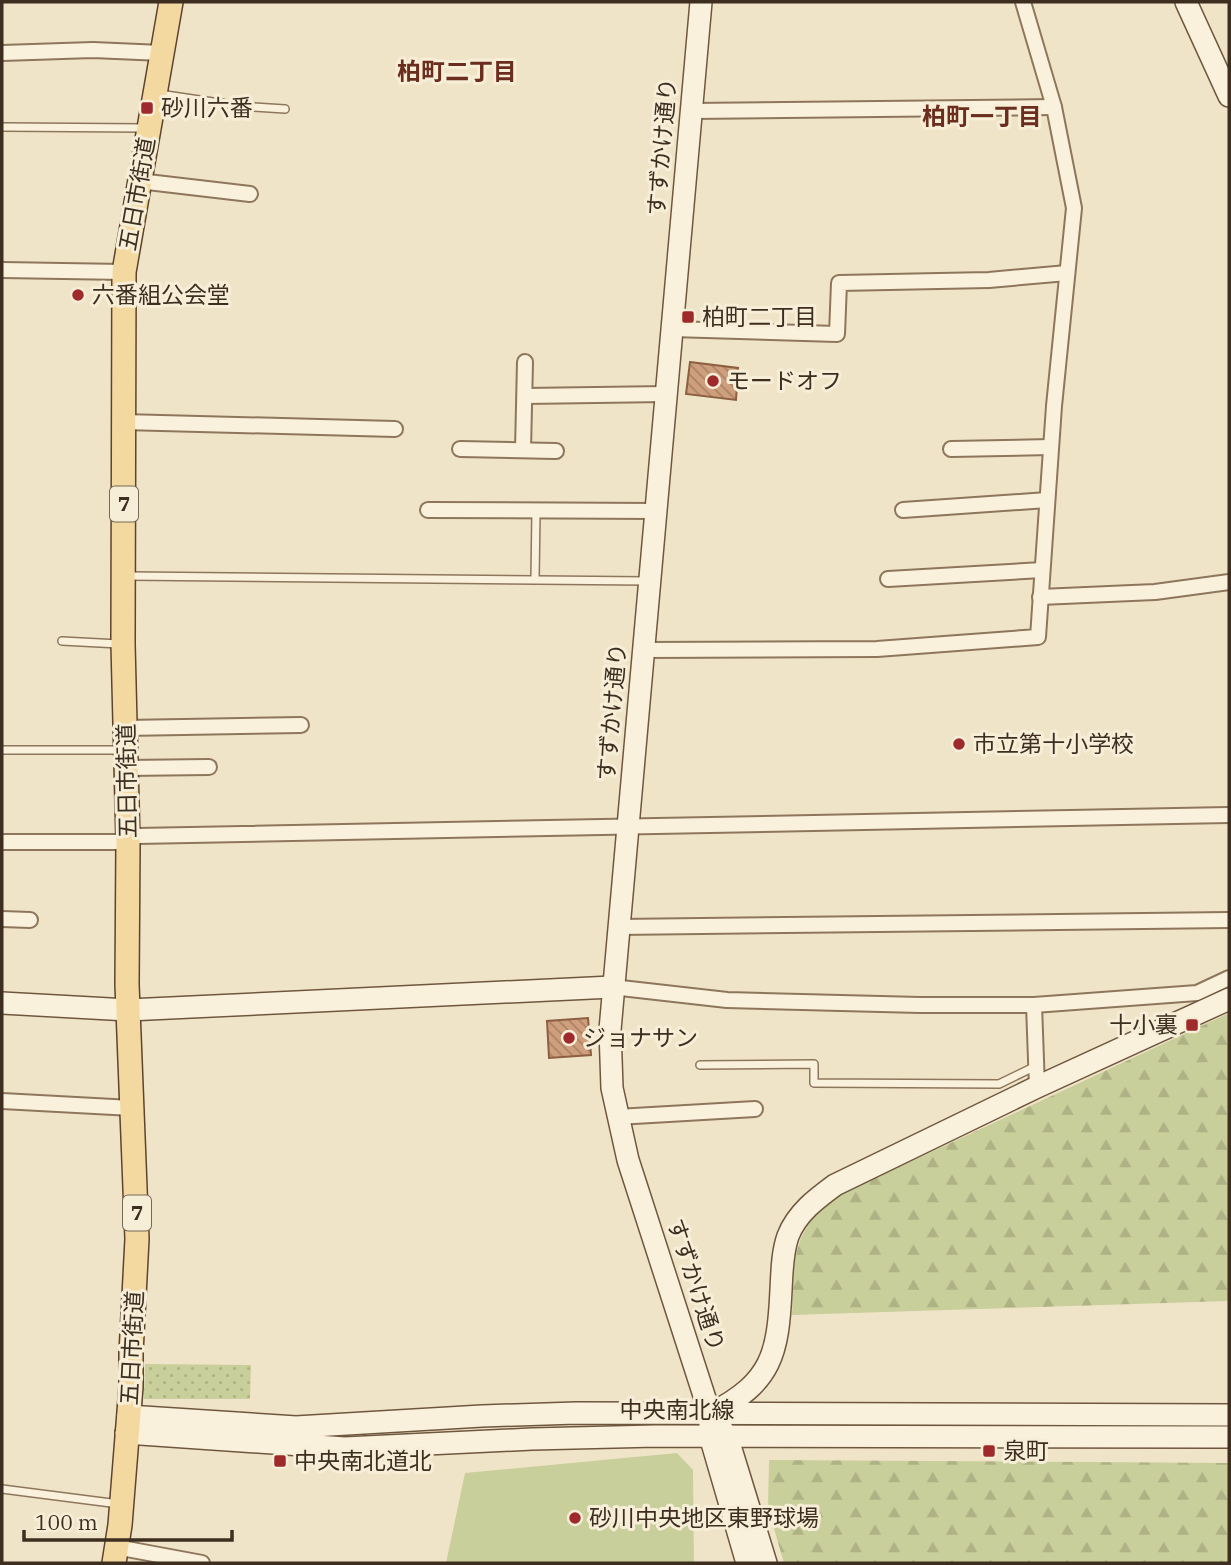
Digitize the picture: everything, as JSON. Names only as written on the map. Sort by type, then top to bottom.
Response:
[{"type":"main road","name":"五日市街道","points":[[115,1555],[127,1425],[137,1238],[128,1010],[128,842],[123,644],[124,272],[171,2]]},
{"type":"street","name":"すずかけ通り","points":[[701,2],[651,581],[612,987],[610,1060],[617,1117],[628,1160],[716,1429]]},
{"type":"street","points":[[644,650],[877,649],[1038,637],[1051,447],[1074,208],[1054,107],[1023,2]]},
{"type":"street","points":[[1186,2],[1229,96]]},
{"type":"street","points":[[2,53],[93,50],[162,53]]},
{"type":"street","points":[[691,111],[1054,107]]},
{"type":"street","points":[[139,181],[250,194]]},
{"type":"street","points":[[2,270],[124,272]]},
{"type":"street","points":[[672,329],[836,334],[839,283],[989,280],[1067,273]]},
{"type":"street","points":[[523,450],[525,362]]},
{"type":"street","points":[[525,396],[666,394]]},
{"type":"street","points":[[123,422],[395,429]]},
{"type":"street","points":[[951,449],[1051,447]]},
{"type":"street","points":[[460,449],[556,451]]},
{"type":"street","points":[[903,510],[1047,500]]},
{"type":"street","points":[[428,510],[656,511]]},
{"type":"street","points":[[888,579],[1042,569]]},
{"type":"street","points":[[1040,597],[1155,592],[1229,582]]},
{"type":"street","points":[[126,749],[301,725]]},
{"type":"street","points":[[126,749],[209,766]]},
{"type":"street","points":[[2,842],[128,842],[137,836],[628,825],[1229,815]]},
{"type":"street","points":[[2,919],[30,920]]},
{"type":"street","points":[[618,927],[1229,920]]},
{"type":"street","points":[[2,1003],[128,1010],[612,987],[727,1000],[1034,1005],[1197,993],[1229,978]]},
{"type":"street","points":[[716,1429],[767,1367],[779,1330],[786,1245],[799,1216],[813,1201],[835,1185],[1037,1077],[1229,999]]},
{"type":"street","points":[[1034,1005],[1037,1077]]},
{"type":"street","points":[[2,1101],[132,1108]]},
{"type":"street","points":[[617,1117],[755,1109]]},
{"type":"street","name":"中央南北線","points":[[127,1425],[345,1448],[716,1429],[1229,1415]]},
{"type":"street","points":[[716,1429],[747,1563]]},
{"type":"street","points":[[716,1429],[766,1563]]},
{"type":"street","name":"中央南北線","points":[[716,1429],[1229,1437]]},
{"type":"street","points":[[115,1555],[202,1563]]},
{"type":"lane","points":[[155,94],[240,106],[285,109]]},
{"type":"lane","points":[[2,127],[149,128]]},
{"type":"lane","points":[[535,579],[536,510]]},
{"type":"lane","points":[[124,576],[651,581]]},
{"type":"lane","points":[[62,641],[123,644]]},
{"type":"lane","points":[[2,750],[126,749]]},
{"type":"lane","points":[[700,1065],[814,1064],[814,1083],[999,1084],[1037,1077]]},
{"type":"lane","points":[[2,1489],[121,1504]]},
{"type":"green space","points":[[1229,1013],[1229,1301],[792,1315],[795,1263],[802,1235],[821,1209],[837,1196]]},
{"type":"green space","points":[[145,1364],[251,1365],[250,1399],[144,1399]]},
{"type":"green space","name":"砂川中央地区東野球場","points":[[677,1453],[693,1470],[694,1563],[446,1563],[465,1473]]},
{"type":"green space","points":[[769,1460],[1229,1463],[1229,1563],[784,1563],[768,1508]]},
{"type":"building","name":"モードオフ","points":[[690,362],[738,368],[736,400],[686,394]]},
{"type":"building","name":"ジョナサン","points":[[588,1018],[591,1055],[549,1058],[547,1021]]},
{"type":"place","name":"砂川六番","points":[[147,108]]},
{"type":"place","name":"六番組公会堂","points":[[78,295]]},
{"type":"place","name":"柏町二丁目","points":[[688,317]]},
{"type":"place","name":"モードオフ","points":[[713,381]]},
{"type":"place","name":"市立第十小学校","points":[[959,744]]},
{"type":"place","name":"十小裏","points":[[1192,1025]]},
{"type":"place","name":"ジョナサン","points":[[569,1038]]},
{"type":"place","name":"泉町","points":[[989,1451]]},
{"type":"place","name":"中央南北道北","points":[[280,1461]]},
{"type":"place","name":"砂川中央地区東野球場","points":[[575,1518]]},
{"type":"district","name":"柏町二丁目","points":[[457,72]]},
{"type":"district","name":"柏町一丁目","points":[[982,117]]}]
